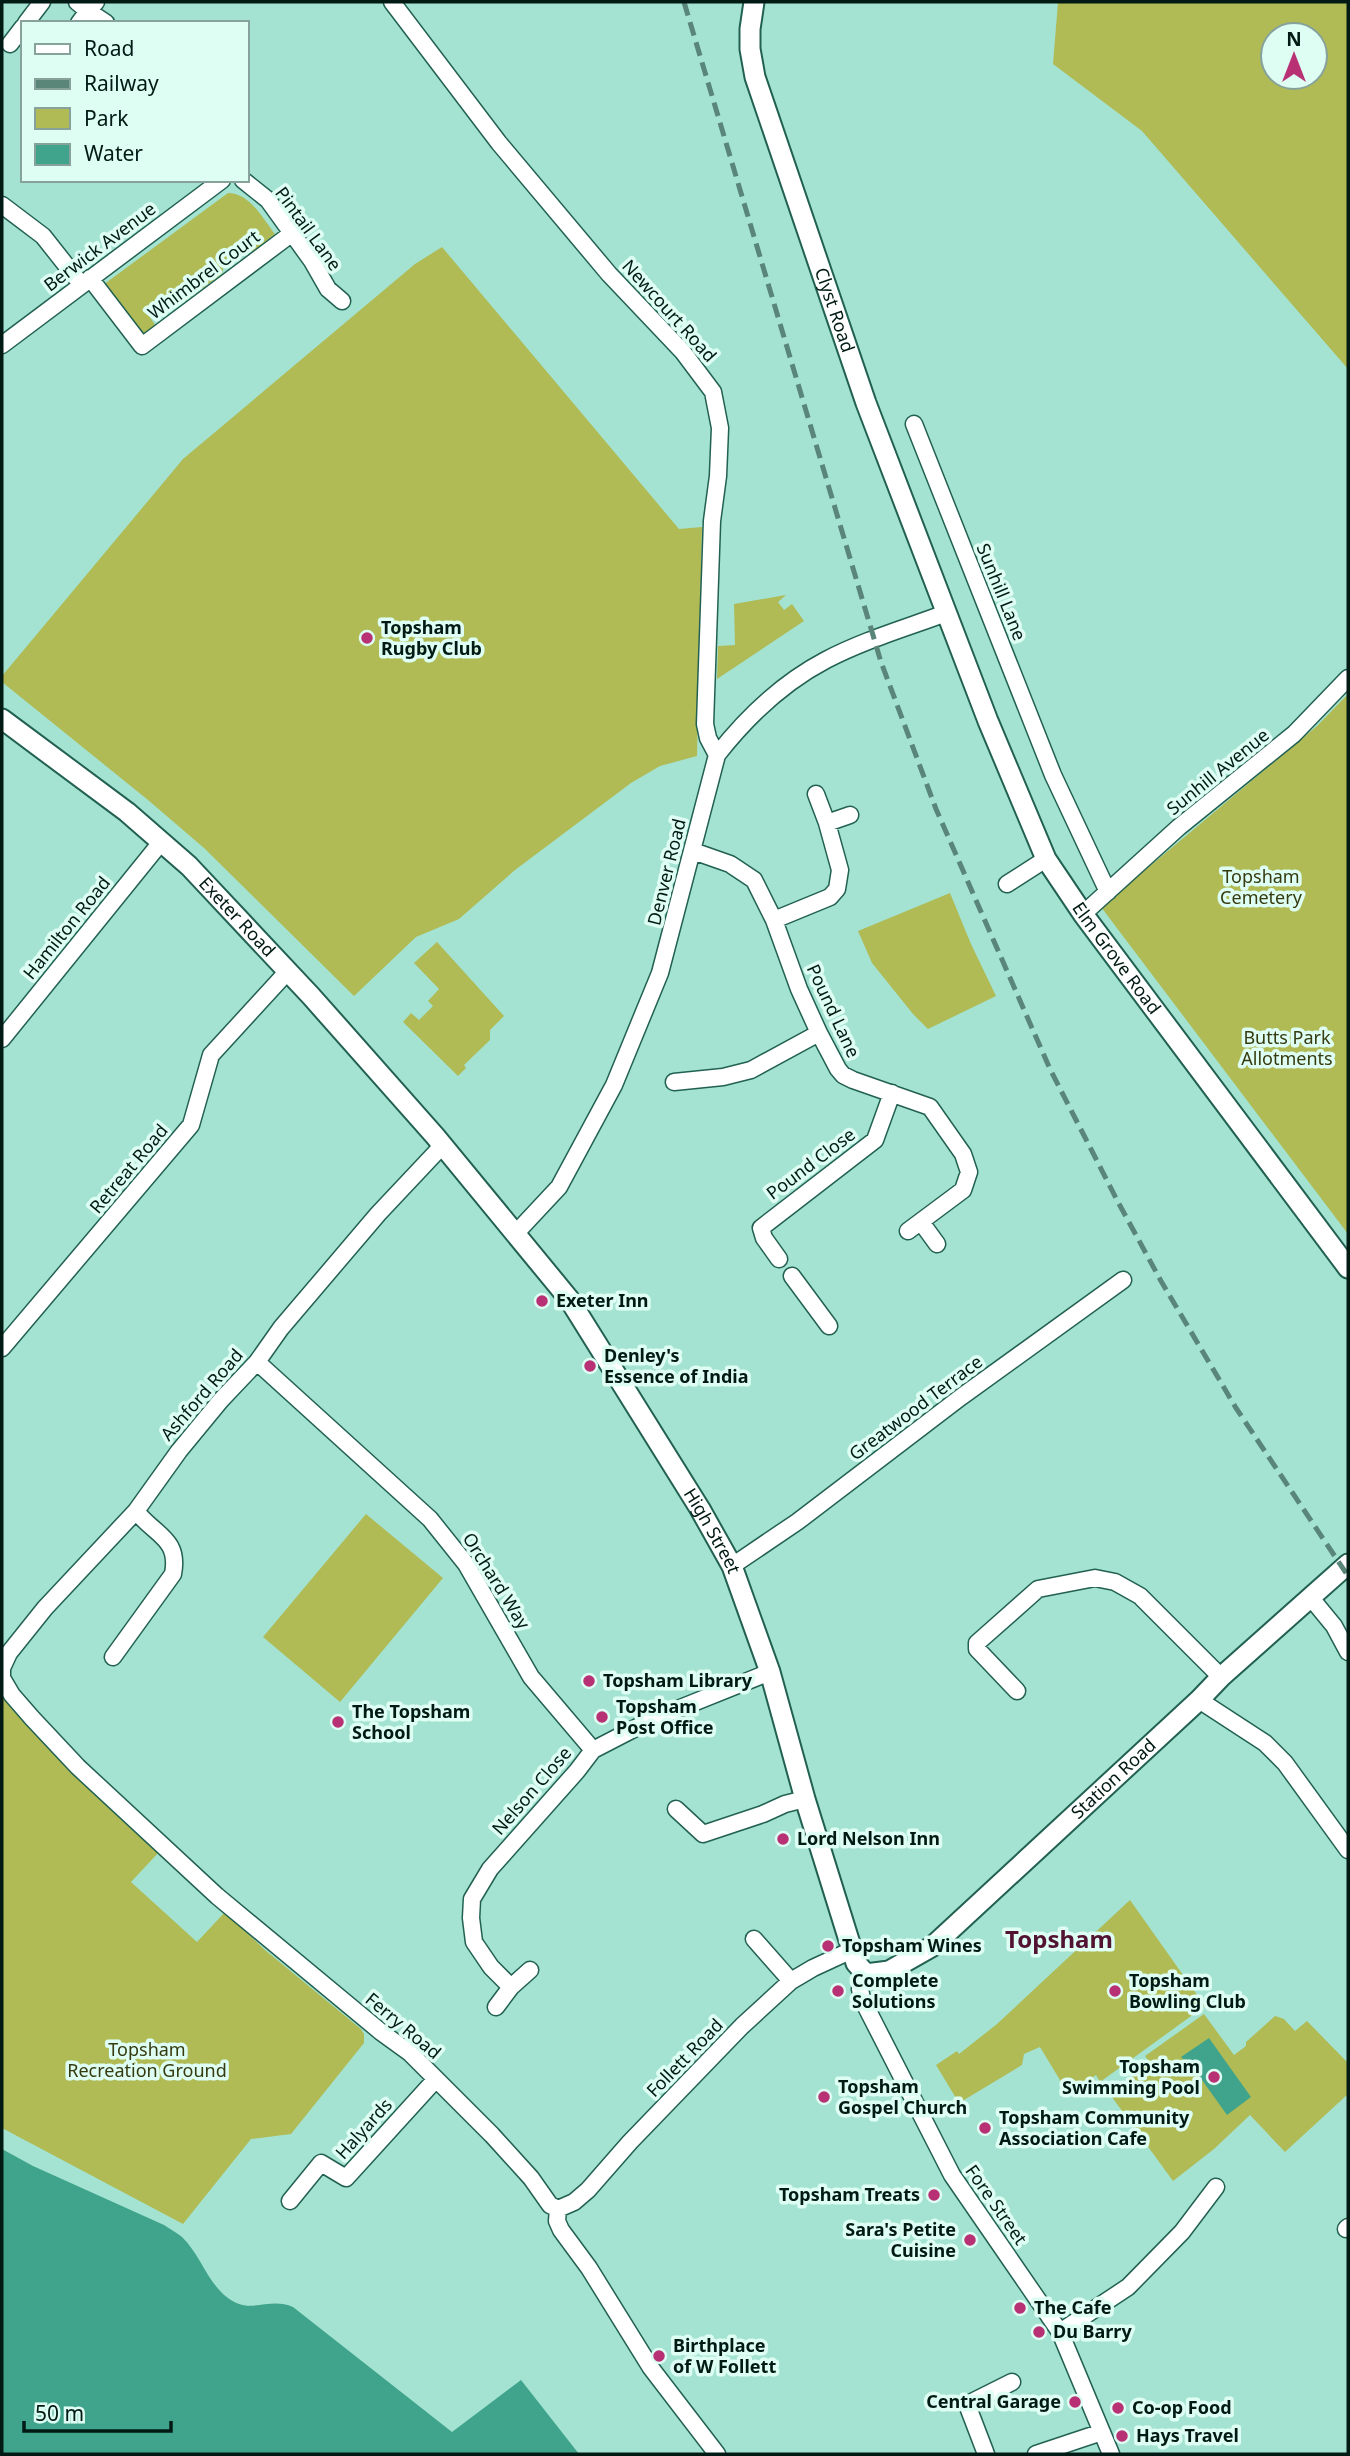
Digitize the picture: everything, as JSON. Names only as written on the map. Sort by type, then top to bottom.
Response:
[{"type":"street","points":[[27,21],[42,2]]},
{"type":"street","name":"Newcourt Road","points":[[393,2],[499,143],[609,274],[683,352],[713,392],[720,428],[718,476],[712,521],[705,724],[708,738],[717,755]]},
{"type":"street","name":"Clyst Road","points":[[754,2],[750,48],[755,77],[866,403],[946,613]]},
{"type":"street","points":[[85,9],[103,21]]},
{"type":"street","points":[[10,44],[21,29]]},
{"type":"street","name":"Berwick Avenue","points":[[2,345],[219,182]]},
{"type":"street","name":"Pintail Lane","points":[[246,182],[268,200],[312,261],[328,289],[342,301]]},
{"type":"street","points":[[2,205],[43,236],[85,281]]},
{"type":"street","name":"Whimbrel Court","points":[[85,281],[142,346],[291,234]]},
{"type":"street","name":"Sunhill Lane","points":[[914,424],[1053,775],[1108,892]]},
{"type":"street","name":"Denver Road","points":[[516,1233],[559,1187],[614,1085],[660,973],[717,755],[771,699],[824,661],[946,613]]},
{"type":"street","name":"Elm Grove Road","points":[[946,613],[1046,859],[1083,914],[1348,1268]]},
{"type":"street","name":"Sunhill Avenue","points":[[1083,914],[1179,827],[1294,734],[1348,678]]},
{"type":"street","name":"Exeter Road","points":[[2,719],[127,812],[189,866],[288,971],[442,1146]]},
{"type":"street","points":[[774,920],[830,897],[837,888],[840,870],[816,794]]},
{"type":"street","points":[[827,823],[850,815]]},
{"type":"street","name":"Hamilton Road","points":[[2,1039],[162,841]]},
{"type":"street","name":"Pound Lane","points":[[693,851],[746,872],[762,894],[799,989],[819,1033],[843,1075],[930,1107],[969,1165],[969,1178],[963,1190],[914,1226],[937,1244]]},
{"type":"street","points":[[1007,884],[1046,859]]},
{"type":"street","name":"Retreat Road","points":[[2,1348],[191,1125],[211,1055],[288,971]]},
{"type":"street","points":[[674,1082],[723,1077],[751,1070],[819,1033]]},
{"type":"street","name":"Pound Close","points":[[779,1259],[764,1238],[761,1228],[875,1140],[892,1093]]},
{"type":"street","name":"High Street","points":[[442,1146],[569,1299],[700,1509],[732,1566],[771,1672],[805,1799],[856,1963],[866,1974]]},
{"type":"street","name":"Ashford Road","points":[[2,1676],[2,1668],[9,1653],[38,1617],[136,1511],[178,1451],[257,1362],[281,1328],[378,1214],[442,1146]]},
{"type":"street","points":[[792,1276],[829,1326]]},
{"type":"street","name":"Greatwood Terrace","points":[[732,1566],[797,1522],[961,1397],[1123,1280]]},
{"type":"street","name":"Orchard Way","points":[[257,1362],[430,1519],[466,1564],[531,1677],[593,1750]]},
{"type":"street","points":[[113,1657],[173,1574],[175,1562],[168,1542],[136,1511]]},
{"type":"street","name":"Station Road","points":[[866,1974],[889,1971],[933,1945],[1221,1677],[1348,1564]]},
{"type":"street","points":[[1017,1691],[976,1649],[977,1643],[1038,1590],[1095,1578],[1115,1582],[1140,1596],[1221,1677]]},
{"type":"street","points":[[1311,1598],[1334,1626],[1348,1652]]},
{"type":"street","name":"Nelson Close","points":[[511,1987],[491,1967],[474,1942],[472,1899],[490,1869],[593,1750],[653,1719],[771,1672]]},
{"type":"street","name":"Ferry Road","points":[[2,1676],[12,1695],[79,1767],[217,1896],[380,2032],[410,2053],[500,2143],[531,2178],[550,2205],[558,2208],[557,2221],[561,2230],[589,2268],[651,2368],[717,2454]]},
{"type":"street","points":[[1199,1700],[1265,1743],[1285,1763],[1348,1850]]},
{"type":"street","points":[[676,1810],[703,1834],[805,1799]]},
{"type":"street","points":[[754,1939],[791,1981]]},
{"type":"street","name":"Follett Road","points":[[558,2208],[574,2202],[588,2190],[742,2026],[791,1981],[852,1950]]},
{"type":"street","points":[[496,2007],[511,1987],[530,1969]]},
{"type":"street","name":"Fore Street","points":[[866,1974],[860,1989],[862,1999],[952,2175],[1060,2332],[1111,2454]]},
{"type":"street","name":"Halyards","points":[[290,2201],[321,2162],[346,2178],[436,2079]]},
{"type":"street","points":[[1060,2332],[1128,2287],[1182,2232],[1216,2187]]},
{"type":"street","points":[[986,2454],[968,2403],[1012,2382]]},
{"type":"street","points":[[1036,2454],[1102,2432]]},
{"type":"green space","points":[[1058,2],[1348,2],[1348,369],[1142,131],[1053,64]]},
{"type":"green space","points":[[228,193],[243,197],[249,202],[275,234],[253,252],[246,243],[225,260],[222,274],[182,303],[170,302],[150,317],[157,328],[145,338],[103,285]]},
{"type":"green space","name":"Topsham Rugby Club","points":[[442,247],[679,529],[702,527],[697,756],[660,766],[631,783],[515,870],[459,919],[416,937],[354,996],[204,848],[2,682],[2,676],[183,459],[415,264]]},
{"type":"green space","points":[[786,595],[778,602],[784,610],[792,604],[804,621],[717,679],[718,646],[735,645],[734,604]]},
{"type":"green space","name":"Topsham Cemetery","points":[[1348,694],[1348,1234],[1101,907],[1317,726]]},
{"type":"green space","points":[[950,893],[996,996],[928,1029],[872,963],[858,931]]},
{"type":"green space","points":[[437,942],[504,1016],[490,1030],[490,1040],[464,1065],[466,1068],[458,1076],[403,1022],[411,1013],[419,1020],[433,1006],[428,1001],[439,989],[414,963]]},
{"type":"green space","points":[[366,1514],[443,1578],[340,1702],[263,1637]]},
{"type":"green space","name":"Topsham Recreation Ground","points":[[2,1696],[70,1769],[160,1851],[131,1882],[197,1942],[225,1912],[265,1950],[364,2034],[364,2043],[291,2134],[251,2139],[183,2224],[2,2128]]},
{"type":"green space","name":"Topsham Bowling Club","points":[[1130,1900],[1205,2006],[1100,2082],[1096,2075],[1093,2077],[1098,2084],[1086,2091],[1069,2095],[1040,2047],[1024,2054],[1022,2065],[959,2103],[936,2065],[957,2051],[959,2054],[997,2024]]},
{"type":"green space","points":[[1204,2014],[1234,2055],[1275,2016],[1284,2019],[1295,2031],[1307,2021],[1348,2063],[1348,2094],[1285,2152],[1250,2115],[1214,2149],[1173,2181],[1109,2093],[1150,2063],[1145,2056]]},
{"type":"water","points":[[1209,2038],[1251,2097],[1227,2115],[1187,2059],[1181,2057]]},
{"type":"water","points":[[2,2149],[33,2166],[164,2225],[182,2237],[214,2283],[229,2299],[251,2306],[278,2304],[293,2307],[452,2432],[521,2380],[579,2454],[2,2454]]},
{"type":"railway","points":[[684,2],[881,662],[936,809],[1050,1069],[1118,1202],[1236,1408],[1348,1576]]},
{"type":"place","name":"Topsham Rugby Club","points":[[367,638]]},
{"type":"place","name":"Exeter Inn","points":[[542,1301]]},
{"type":"place","name":"Denley's Essence of India","points":[[590,1366]]},
{"type":"place","name":"Topsham Library","points":[[589,1681]]},
{"type":"place","name":"Topsham Post Office","points":[[602,1717]]},
{"type":"place","name":"The Topsham School","points":[[338,1722]]},
{"type":"place","name":"Lord Nelson Inn","points":[[783,1839]]},
{"type":"place","name":"Topsham Wines","points":[[828,1946]]},
{"type":"place","name":"Complete Solutions","points":[[838,1991]]},
{"type":"place","name":"Topsham Bowling Club","points":[[1115,1991]]},
{"type":"place","name":"Topsham Swimming Pool","points":[[1214,2077]]},
{"type":"place","name":"Topsham Gospel Church","points":[[824,2097]]},
{"type":"place","name":"Topsham Community Association Cafe","points":[[985,2128]]},
{"type":"place","name":"Topsham Treats","points":[[934,2195]]},
{"type":"place","name":"Sara's Petite Cuisine","points":[[970,2240]]},
{"type":"place","name":"The Cafe","points":[[1020,2308]]},
{"type":"place","name":"Du Barry","points":[[1039,2332]]},
{"type":"place","name":"Birthplace of W Follett","points":[[659,2356]]},
{"type":"place","name":"Central Garage","points":[[1075,2402]]},
{"type":"place","name":"Co-op Food","points":[[1118,2408]]},
{"type":"place","name":"Hays Travel","points":[[1122,2436]]},
{"type":"district","name":"Topsham","points":[[1059,1940]]},
{"type":"park label","name":"Butts Park Allotments","points":[[1287,1048]]}]
